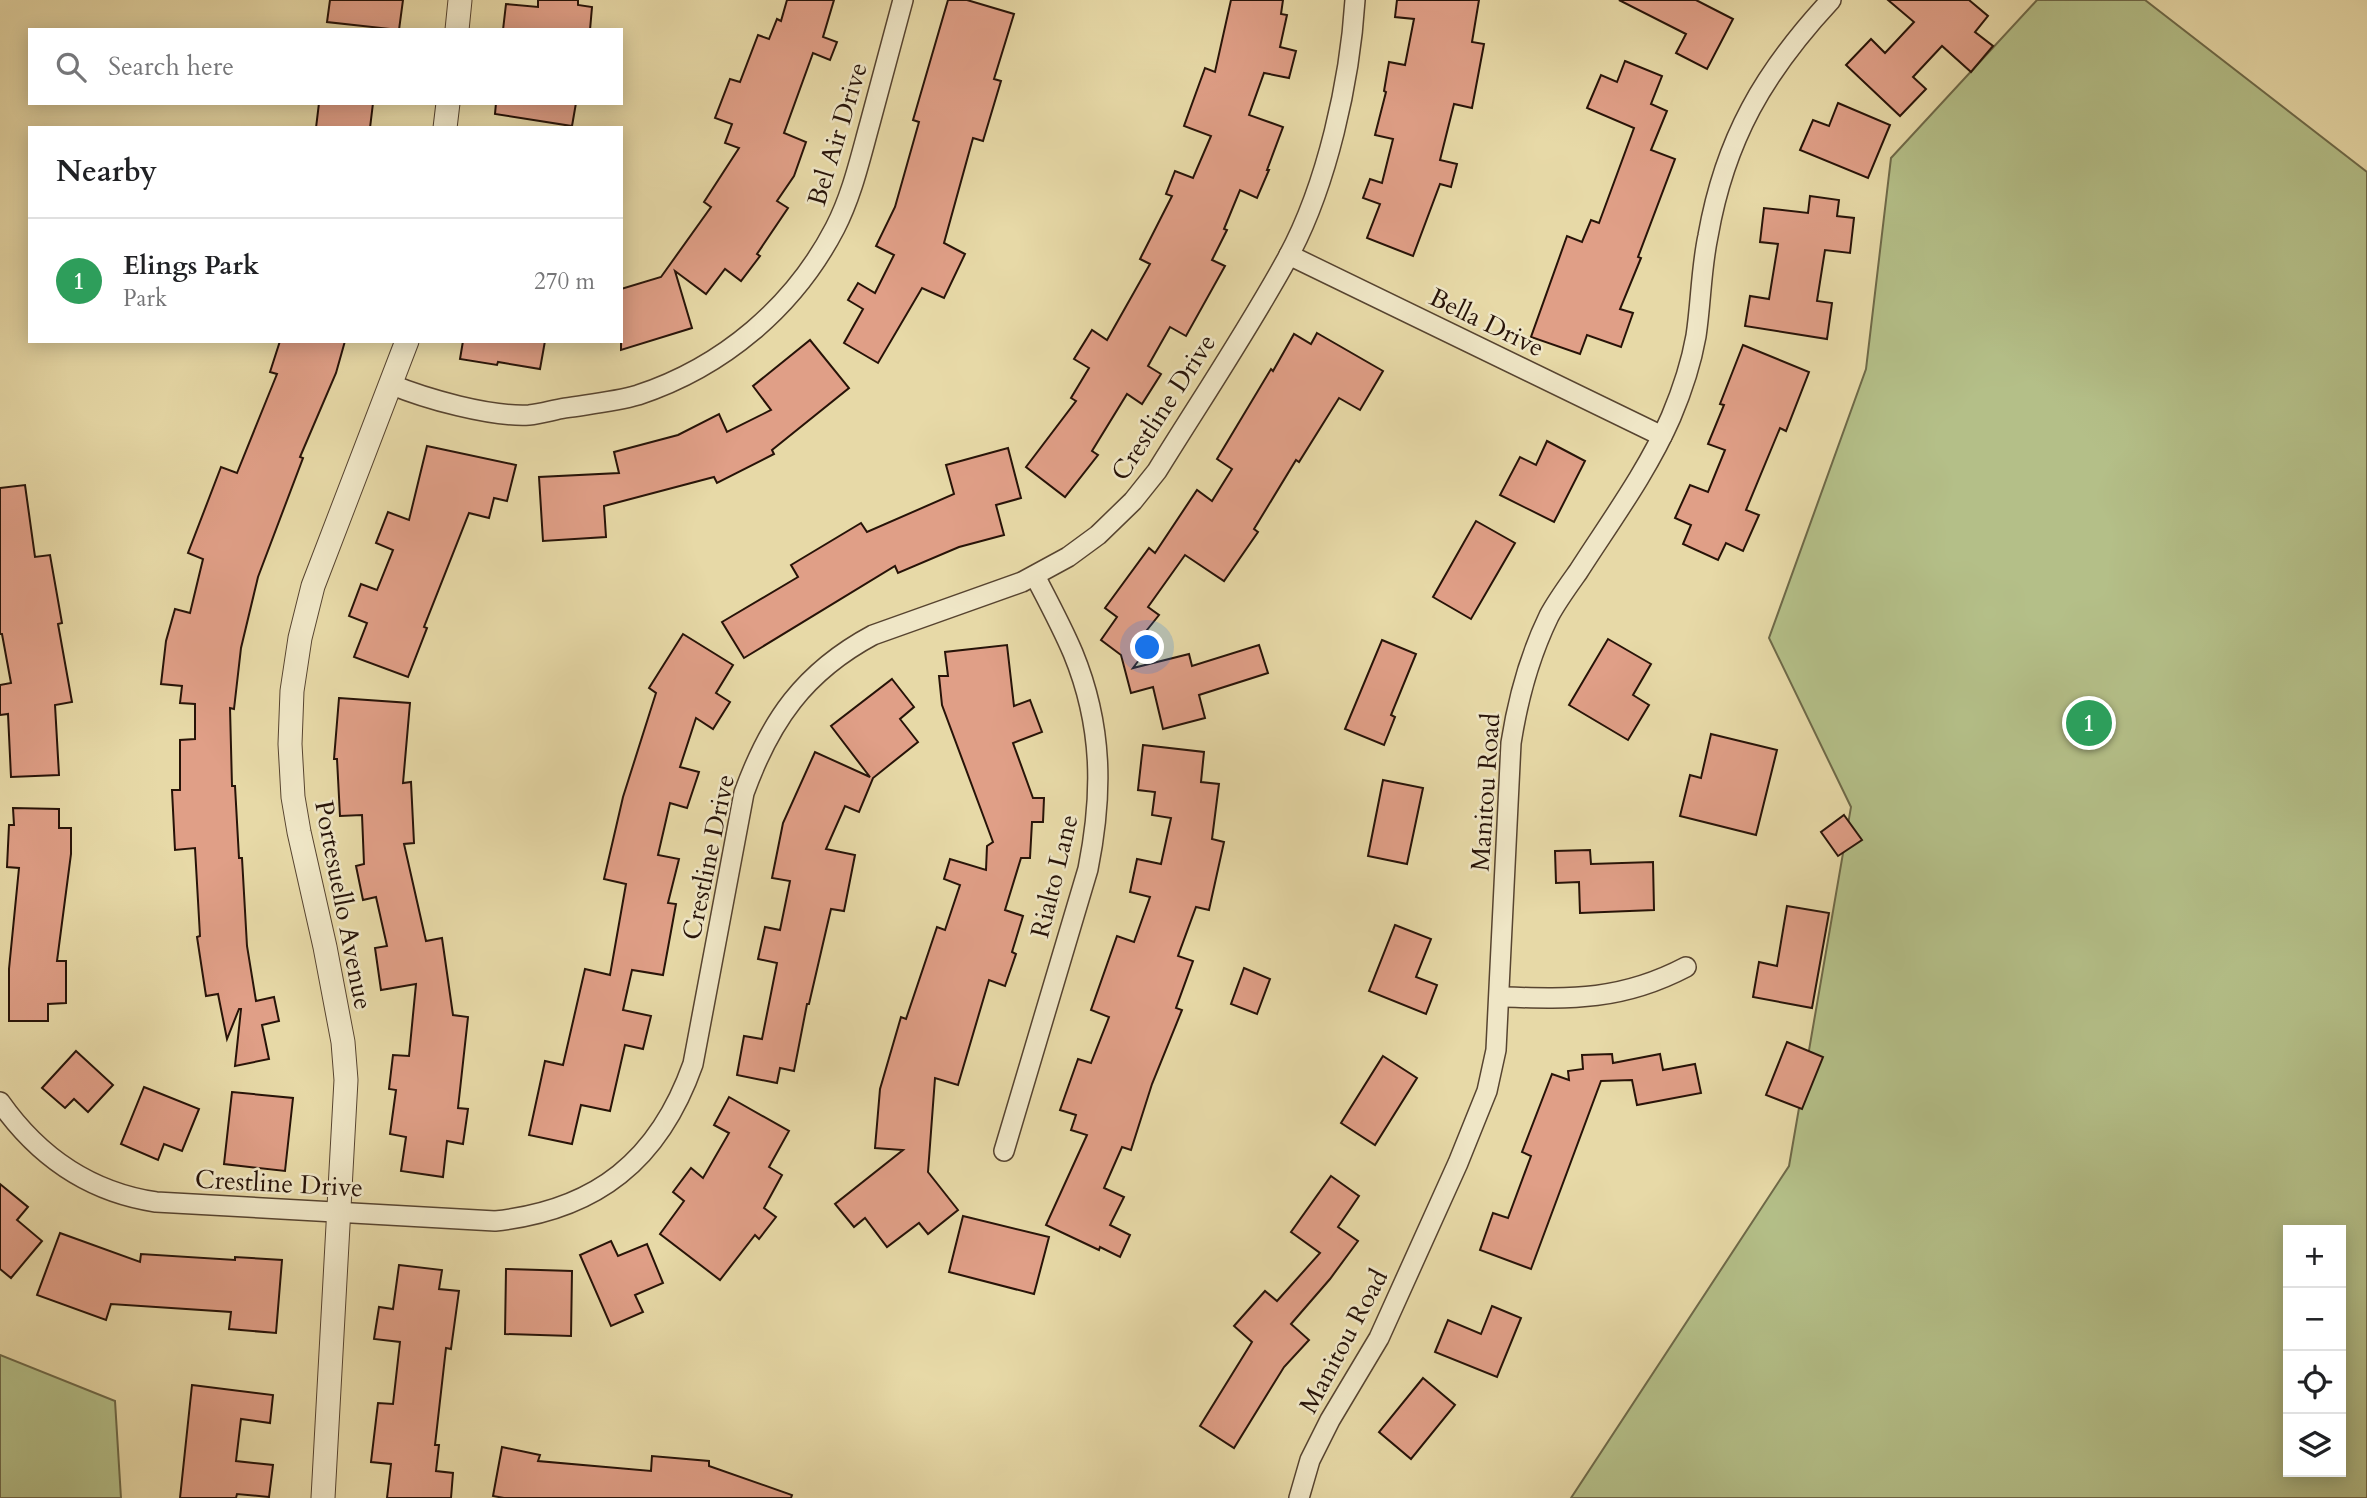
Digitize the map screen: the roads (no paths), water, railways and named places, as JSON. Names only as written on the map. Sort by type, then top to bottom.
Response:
[{"type":"street","points":[[457,28],[460,0]]},
{"type":"street","name":"Bel Air Drive","points":[[390,384],[411,393],[456,404],[528,415],[637,395],[680,378],[721,355],[758,327],[791,294],[812,267],[835,227],[854,184],[902,0]]},
{"type":"street","name":"Crestline Drive","points":[[0,1102],[30,1139],[60,1165],[85,1181],[112,1192],[156,1202],[495,1221],[554,1210],[582,1199],[631,1165],[652,1143],[669,1119],[693,1064],[744,793],[757,756],[776,722],[800,690],[829,663],[861,641],[1035,576],[1098,535],[1133,501],[1164,460],[1289,255],[1313,199],[1332,140],[1346,80],[1355,0]]},
{"type":"street","name":"Manitou Road","points":[[1299,1498],[1310,1460],[1330,1420],[1380,1338],[1487,1091],[1496,1050],[1500,997],[1511,743],[1518,698],[1532,654],[1551,614],[1662,436],[1686,377],[1696,337],[1707,238],[1717,194],[1730,152],[1748,111],[1797,36],[1830,0]]},
{"type":"street","points":[[445,126],[448,105]]},
{"type":"street","name":"Bella Drive","points":[[1289,255],[1662,436]]},
{"type":"street","name":"Portesuello Avenue","points":[[323,1498],[346,1080],[343,1042],[297,820],[290,744],[292,691],[300,638],[313,586],[406,343]]},
{"type":"street","name":"Rialto Lane","points":[[1004,1151],[1088,869],[1097,824],[1099,789],[1097,743],[1088,697],[1073,653],[1035,576]]},
{"type":"street","points":[[1500,997],[1599,997],[1663,979],[1686,967]]},
{"type":"place","name":"Elings Park","points":[[2089,723]]}]
